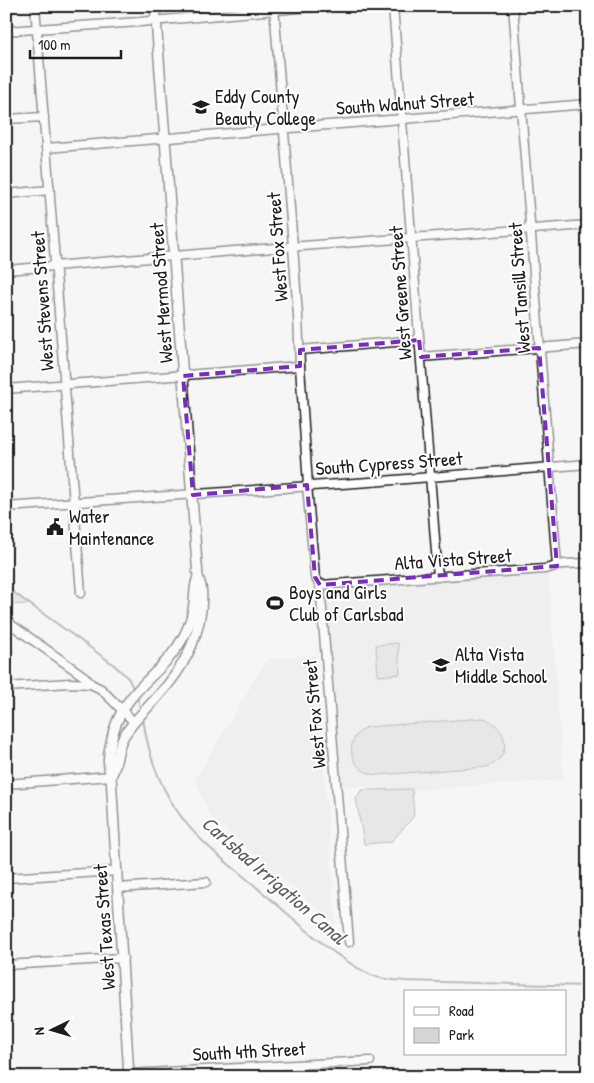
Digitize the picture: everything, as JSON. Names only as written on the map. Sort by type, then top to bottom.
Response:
[{"type":"street","name":"West Stevens Street","points":[[35,6],[81,593]]},
{"type":"street","name":"West Mermod Street","points":[[155,6],[198,576]]},
{"type":"street","points":[[6,30],[156,20],[274,8],[323,6]]},
{"type":"street","name":"West Greene Street","points":[[393,6],[438,577]]},
{"type":"street","name":"West Tansill Street","points":[[513,6],[557,566]]},
{"type":"street","name":"West Fox Street","points":[[274,8],[293,246],[315,577],[320,585],[349,942]]},
{"type":"street","name":"South Walnut Street","points":[[46,148],[588,104]]},
{"type":"street","points":[[6,119],[44,117]]},
{"type":"street","points":[[6,194],[50,190]]},
{"type":"street","points":[[6,270],[293,246],[588,225]]},
{"type":"street","points":[[300,350],[419,340]]},
{"type":"street","points":[[421,357],[588,344]]},
{"type":"street","points":[[6,389],[300,366]]},
{"type":"street","name":"South Cypress Street","points":[[6,507],[193,495],[588,464]]},
{"type":"street","points":[[587,563],[588,571]]},
{"type":"street","name":"Alta Vista Street","points":[[320,585],[545,569],[587,563]]},
{"type":"street","name":"West Texas Street","points":[[129,1075],[111,776],[109,770],[110,747],[114,730],[124,707],[140,686],[171,654],[184,635],[194,605],[194,585],[198,576]]},
{"type":"street","name":"West Texas Street","points":[[111,776],[115,769],[121,740],[134,722],[171,681],[191,648],[199,623],[202,604],[202,585],[198,576]]},
{"type":"street","points":[[6,621],[124,707],[134,722]]},
{"type":"street","points":[[6,687],[70,683],[91,684]]},
{"type":"street","points":[[6,784],[111,776]]},
{"type":"street","points":[[6,878],[117,871]]},
{"type":"street","points":[[118,888],[206,882]]},
{"type":"street","points":[[6,966],[122,958]]},
{"type":"street","name":"South 4th Street","points":[[129,1075],[370,1061]]},
{"type":"highlighted area","points":[[419,340],[421,357],[539,348],[557,566],[320,585],[315,577],[307,485],[193,495],[183,376],[300,366],[300,350]]},
{"type":"shaded area","name":"Alta Vista Middle School","points":[[548,568],[563,780],[417,790],[336,786],[320,585]]},
{"type":"shaded area","points":[[315,655],[336,925],[210,816],[195,780],[267,659]]},
{"type":"green space","points":[[6,587],[30,604],[6,605]]},
{"type":"green space","points":[[398,643],[400,674],[378,676],[376,645]]},
{"type":"green space","points":[[483,718],[498,728],[504,742],[501,756],[496,762],[487,767],[376,775],[360,768],[352,754],[354,739],[359,732],[367,727]]},
{"type":"green space","points":[[412,789],[414,816],[391,842],[364,844],[356,798],[362,790]]},
{"type":"waterway","name":"Carlsbad Irrigation Canal","points":[[6,587],[113,664],[128,678],[134,690]]},
{"type":"waterway","name":"Carlsbad Irrigation Canal","points":[[137,696],[141,711]]},
{"type":"waterway","name":"Carlsbad Irrigation Canal","points":[[143,718],[148,746],[157,773],[177,811],[194,833],[312,935],[351,964],[374,976],[405,981],[588,986]]},
{"type":"place","name":"Eddy County Beauty College","points":[[201,107]]},
{"type":"place","name":"Water Maintenance","points":[[55,527]]},
{"type":"place","name":"Boys and Girls Club of Carlsbad","points":[[275,603]]},
{"type":"place","name":"Alta Vista Middle School","points":[[441,665]]}]
